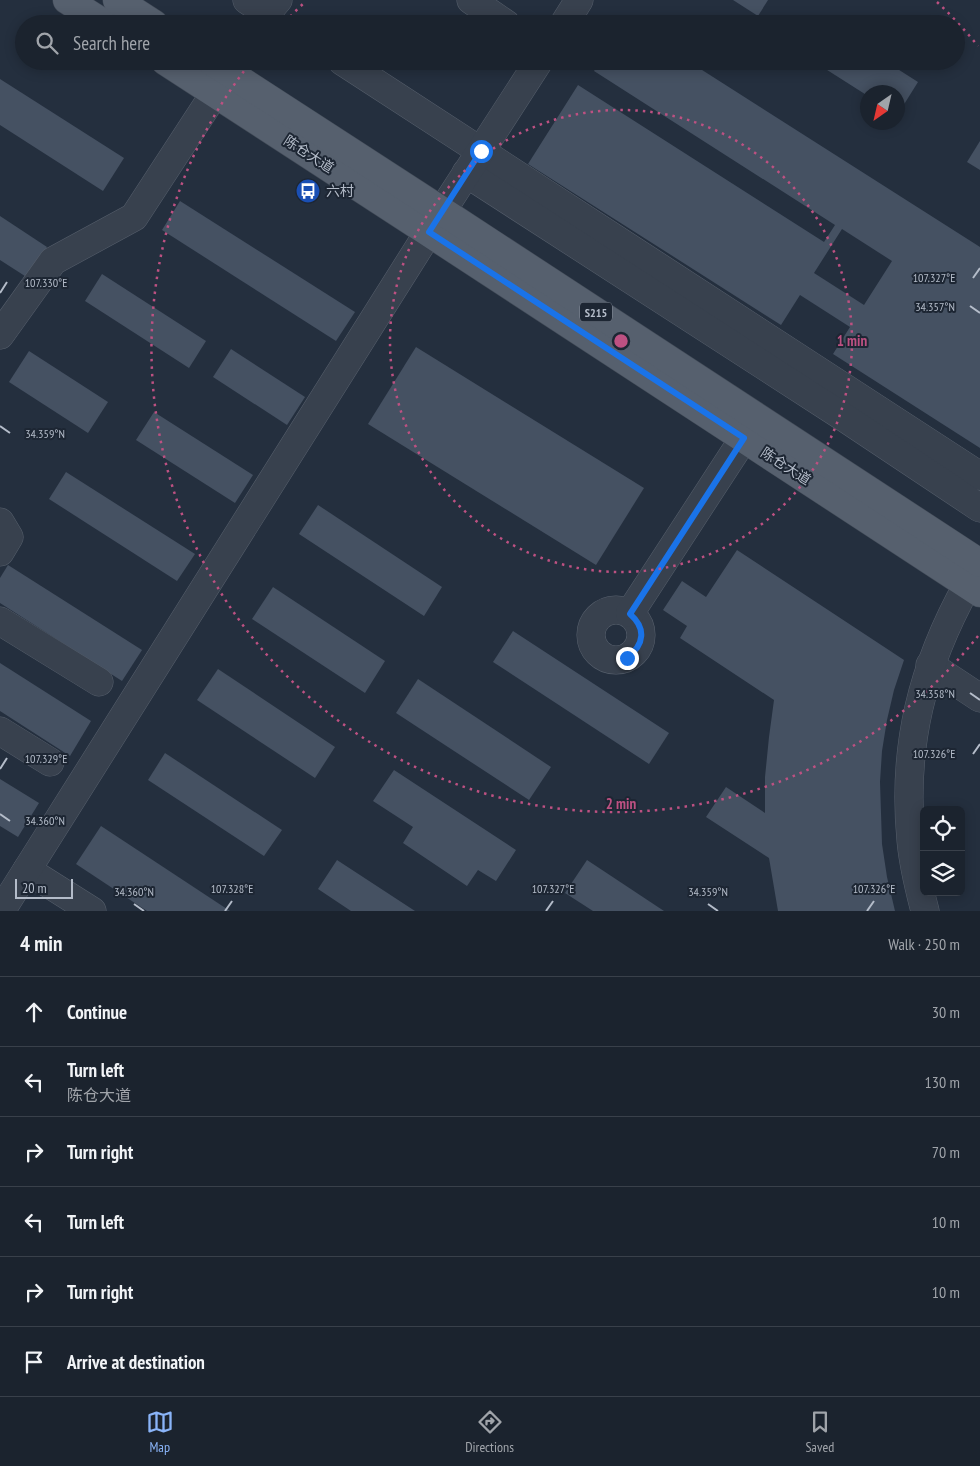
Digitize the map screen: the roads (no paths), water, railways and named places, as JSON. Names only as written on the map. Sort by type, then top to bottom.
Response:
[{"type":"main road","points":[[67,0],[91,15]]},
{"type":"main road","points":[[117,0],[140,15]]},
{"type":"main road","name":"陈仓大道","points":[[223,72],[744,438],[977,572]]},
{"type":"main road","name":"陈仓大道","points":[[436,221],[977,572]]},
{"type":"street","points":[[471,0],[493,15]]},
{"type":"street","points":[[570,15],[579,0]]},
{"type":"street","points":[[356,70],[980,476]]},
{"type":"street","points":[[1,911],[466,173],[533,70]]},
{"type":"street","points":[[0,335],[53,261],[134,217],[223,72]]},
{"type":"street","points":[[466,173],[842,416],[980,508]]},
{"type":"street","points":[[630,614],[744,438]]},
{"type":"street","points":[[0,522],[9,537],[0,552]]},
{"type":"street","points":[[925,911],[911,842],[909,775],[912,742],[918,708],[930,665],[951,614],[977,572]]},
{"type":"street","points":[[0,621],[99,682]]},
{"type":"street","points":[[930,665],[980,698]]},
{"type":"street","points":[[0,731],[50,762]]},
{"type":"street","points":[[27,870],[92,911]]},
{"type":"place","name":"六村","points":[[308,191]]}]
